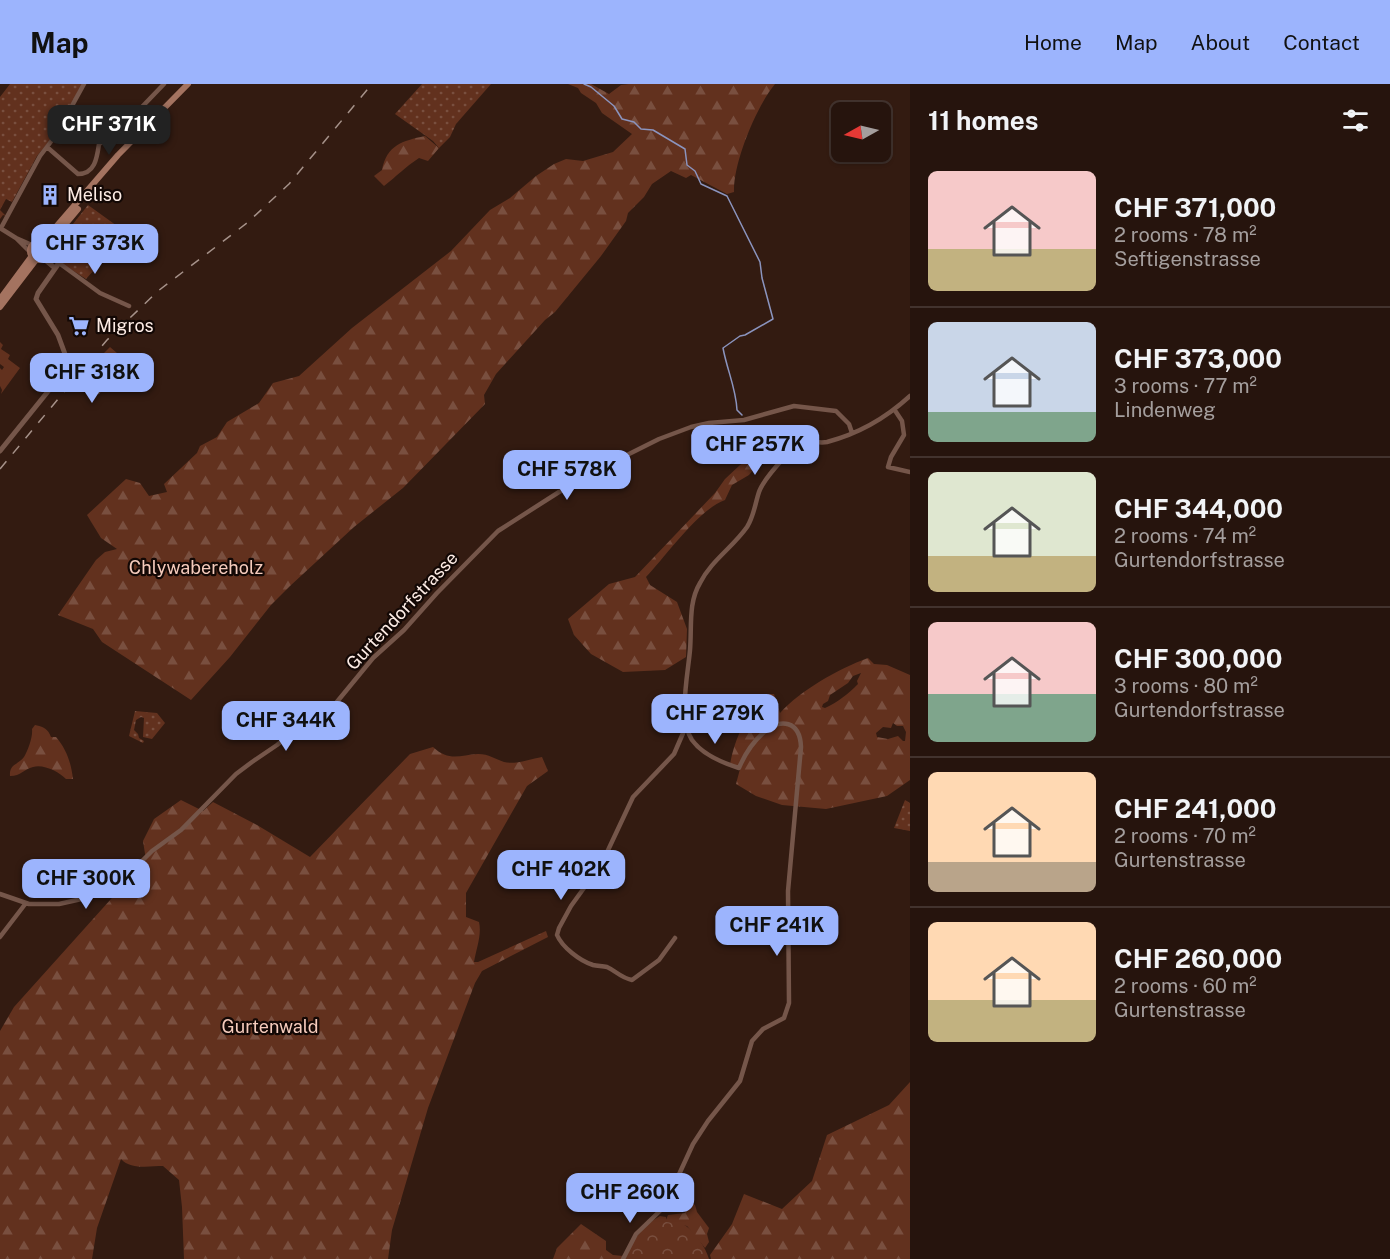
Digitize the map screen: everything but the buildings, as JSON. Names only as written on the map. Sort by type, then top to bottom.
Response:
[{"type":"main road","points":[[32,253],[46,257],[44,245],[118,155],[189,84]]},
{"type":"main road","points":[[0,307],[37,242],[44,245]]},
{"type":"main road","points":[[0,299],[32,253]]},
{"type":"street","points":[[32,253],[1,228],[40,156],[56,135],[84,84]]},
{"type":"street","points":[[47,147],[78,174],[87,172],[96,162],[99,144],[115,135],[164,84]]},
{"type":"street","points":[[46,257],[100,293],[129,306]]},
{"type":"street","points":[[0,451],[58,379],[64,364],[62,346],[36,297],[57,266]]},
{"type":"street","points":[[64,364],[81,375],[89,392],[98,392],[103,382]]},
{"type":"street","points":[[623,1259],[636,1234],[664,1207],[693,1144],[740,1081],[752,1041],[763,1029],[782,1020],[789,1009],[788,891],[801,747],[800,736],[796,728],[789,724],[774,726],[760,736],[744,756],[739,768],[721,761],[695,744],[689,735],[685,686],[693,604],[700,582],[747,526],[767,477],[798,445],[805,442],[823,442],[852,434],[873,424],[910,396]]},
{"type":"street","name":"Gurtendorfstrasse","points":[[0,894],[26,903],[59,904],[107,890],[124,879],[152,851],[181,830],[236,774],[317,713],[336,703],[373,658],[404,630],[498,531],[559,492],[585,480],[609,464],[676,432],[709,423],[744,420],[785,407],[822,408],[836,411],[849,424],[852,434]]},
{"type":"street","points":[[894,409],[902,421],[904,435],[888,467],[910,472]]},
{"type":"street","points":[[675,938],[659,960],[632,980],[623,978],[606,967],[591,965],[582,960],[562,943],[557,935],[571,906],[602,863],[633,797],[674,754],[687,724]]},
{"type":"street","points":[[0,937],[26,903]]},
{"type":"green space","points":[[10,84],[82,84],[54,135],[37,156],[12,202],[6,199],[0,210],[0,97]]},
{"type":"green space","points":[[422,84],[491,84],[456,124],[450,137],[439,148],[433,141],[395,114]]},
{"type":"green space","name":"Chlywabereholz","points":[[568,84],[591,84],[609,94],[621,85],[629,84],[775,84],[760,106],[747,136],[737,166],[734,192],[727,194],[691,175],[686,178],[671,171],[652,184],[644,197],[628,213],[626,221],[601,256],[555,312],[496,374],[484,395],[485,404],[403,488],[354,527],[271,605],[230,657],[191,700],[102,642],[93,629],[58,615],[96,560],[105,552],[117,549],[101,538],[87,515],[126,479],[140,483],[149,496],[167,492],[164,484],[197,453],[200,446],[217,437],[227,422],[259,403],[273,383],[299,376],[352,328],[451,251],[490,210],[510,198],[554,164],[566,159],[583,161],[613,152],[632,134],[602,113],[596,103],[581,93],[578,88]]},
{"type":"green space","points":[[425,136],[439,148],[428,161],[419,158],[384,186],[374,176],[382,170],[388,155],[397,146]]},
{"type":"green space","points":[[88,205],[131,236],[118,254],[102,261],[86,279],[58,261],[54,248]]},
{"type":"green space","points":[[0,342],[3,345],[1,349],[10,355],[8,359],[20,368],[1,394],[0,368],[2,370],[4,367],[0,364]]},
{"type":"green space","points":[[110,347],[117,353],[94,380],[85,372]]},
{"type":"green space","points":[[799,436],[789,439],[775,455],[759,463],[749,475],[732,485],[725,500],[704,513],[646,577],[650,585],[677,602],[687,629],[686,657],[665,670],[623,672],[591,654],[574,635],[568,619],[609,584],[635,577],[740,465],[785,437]]},
{"type":"green space","points":[[868,658],[874,664],[887,665],[910,675],[910,780],[887,796],[826,809],[782,805],[756,796],[736,784],[740,769],[730,765],[735,746],[742,727],[758,701],[765,694],[774,694],[780,713],[809,688]],"holes":[[[861,673],[858,684],[850,691],[830,706],[822,707],[830,695],[848,683],[853,676]],[[893,723],[903,726],[906,732],[905,741],[898,736],[888,739],[877,737],[876,733],[883,727],[891,728]]]},
{"type":"green space","points":[[135,711],[157,713],[165,723],[152,739],[143,737],[144,718],[136,720],[134,730],[144,741],[143,743],[129,736]]},
{"type":"green space","points":[[35,725],[45,729],[51,737],[56,737],[60,742],[68,757],[73,779],[66,779],[51,769],[37,766],[10,776],[12,767],[26,754]]},
{"type":"green space","name":"Gurtenwald","points":[[433,747],[444,755],[482,754],[508,763],[542,757],[548,771],[527,786],[466,893],[466,917],[479,922],[480,927],[474,962],[546,931],[548,937],[482,971],[475,983],[428,1108],[392,1230],[388,1259],[184,1259],[179,1180],[163,1166],[135,1166],[121,1159],[97,1228],[92,1259],[0,1259],[0,1031],[14,1007],[146,860],[143,841],[154,819],[181,800],[203,811],[213,802],[310,857],[410,754]]},
{"type":"green space","points":[[905,800],[910,803],[910,831],[894,828]]},
{"type":"green space","points":[[910,1082],[910,1259],[711,1259],[710,1255],[732,1224],[744,1194],[782,1209],[812,1181],[827,1135],[889,1105]]},
{"type":"green space","points":[[676,1197],[695,1205],[697,1212],[709,1228],[707,1234],[709,1242],[705,1248],[687,1226],[665,1222],[668,1215],[685,1213],[684,1206],[668,1204]]},
{"type":"green space","points":[[660,1216],[666,1217],[666,1222],[686,1226],[703,1245],[709,1259],[625,1259],[638,1235]]},
{"type":"green space","points":[[581,1224],[606,1241],[606,1250],[613,1255],[623,1256],[621,1259],[553,1259],[557,1248]]},
{"type":"waterway","points":[[584,84],[614,106],[622,119],[634,122],[641,129],[653,130],[685,149],[687,165],[695,171],[701,184],[727,196],[760,262],[773,319],[740,336],[723,348],[737,410],[742,415]]},
{"type":"railway","points":[[0,469],[107,340],[158,291],[247,223],[289,184],[372,84]]},
{"type":"place","name":"Meliso","points":[[50,195]]},
{"type":"place","name":"Migros","points":[[79,326]]}]
